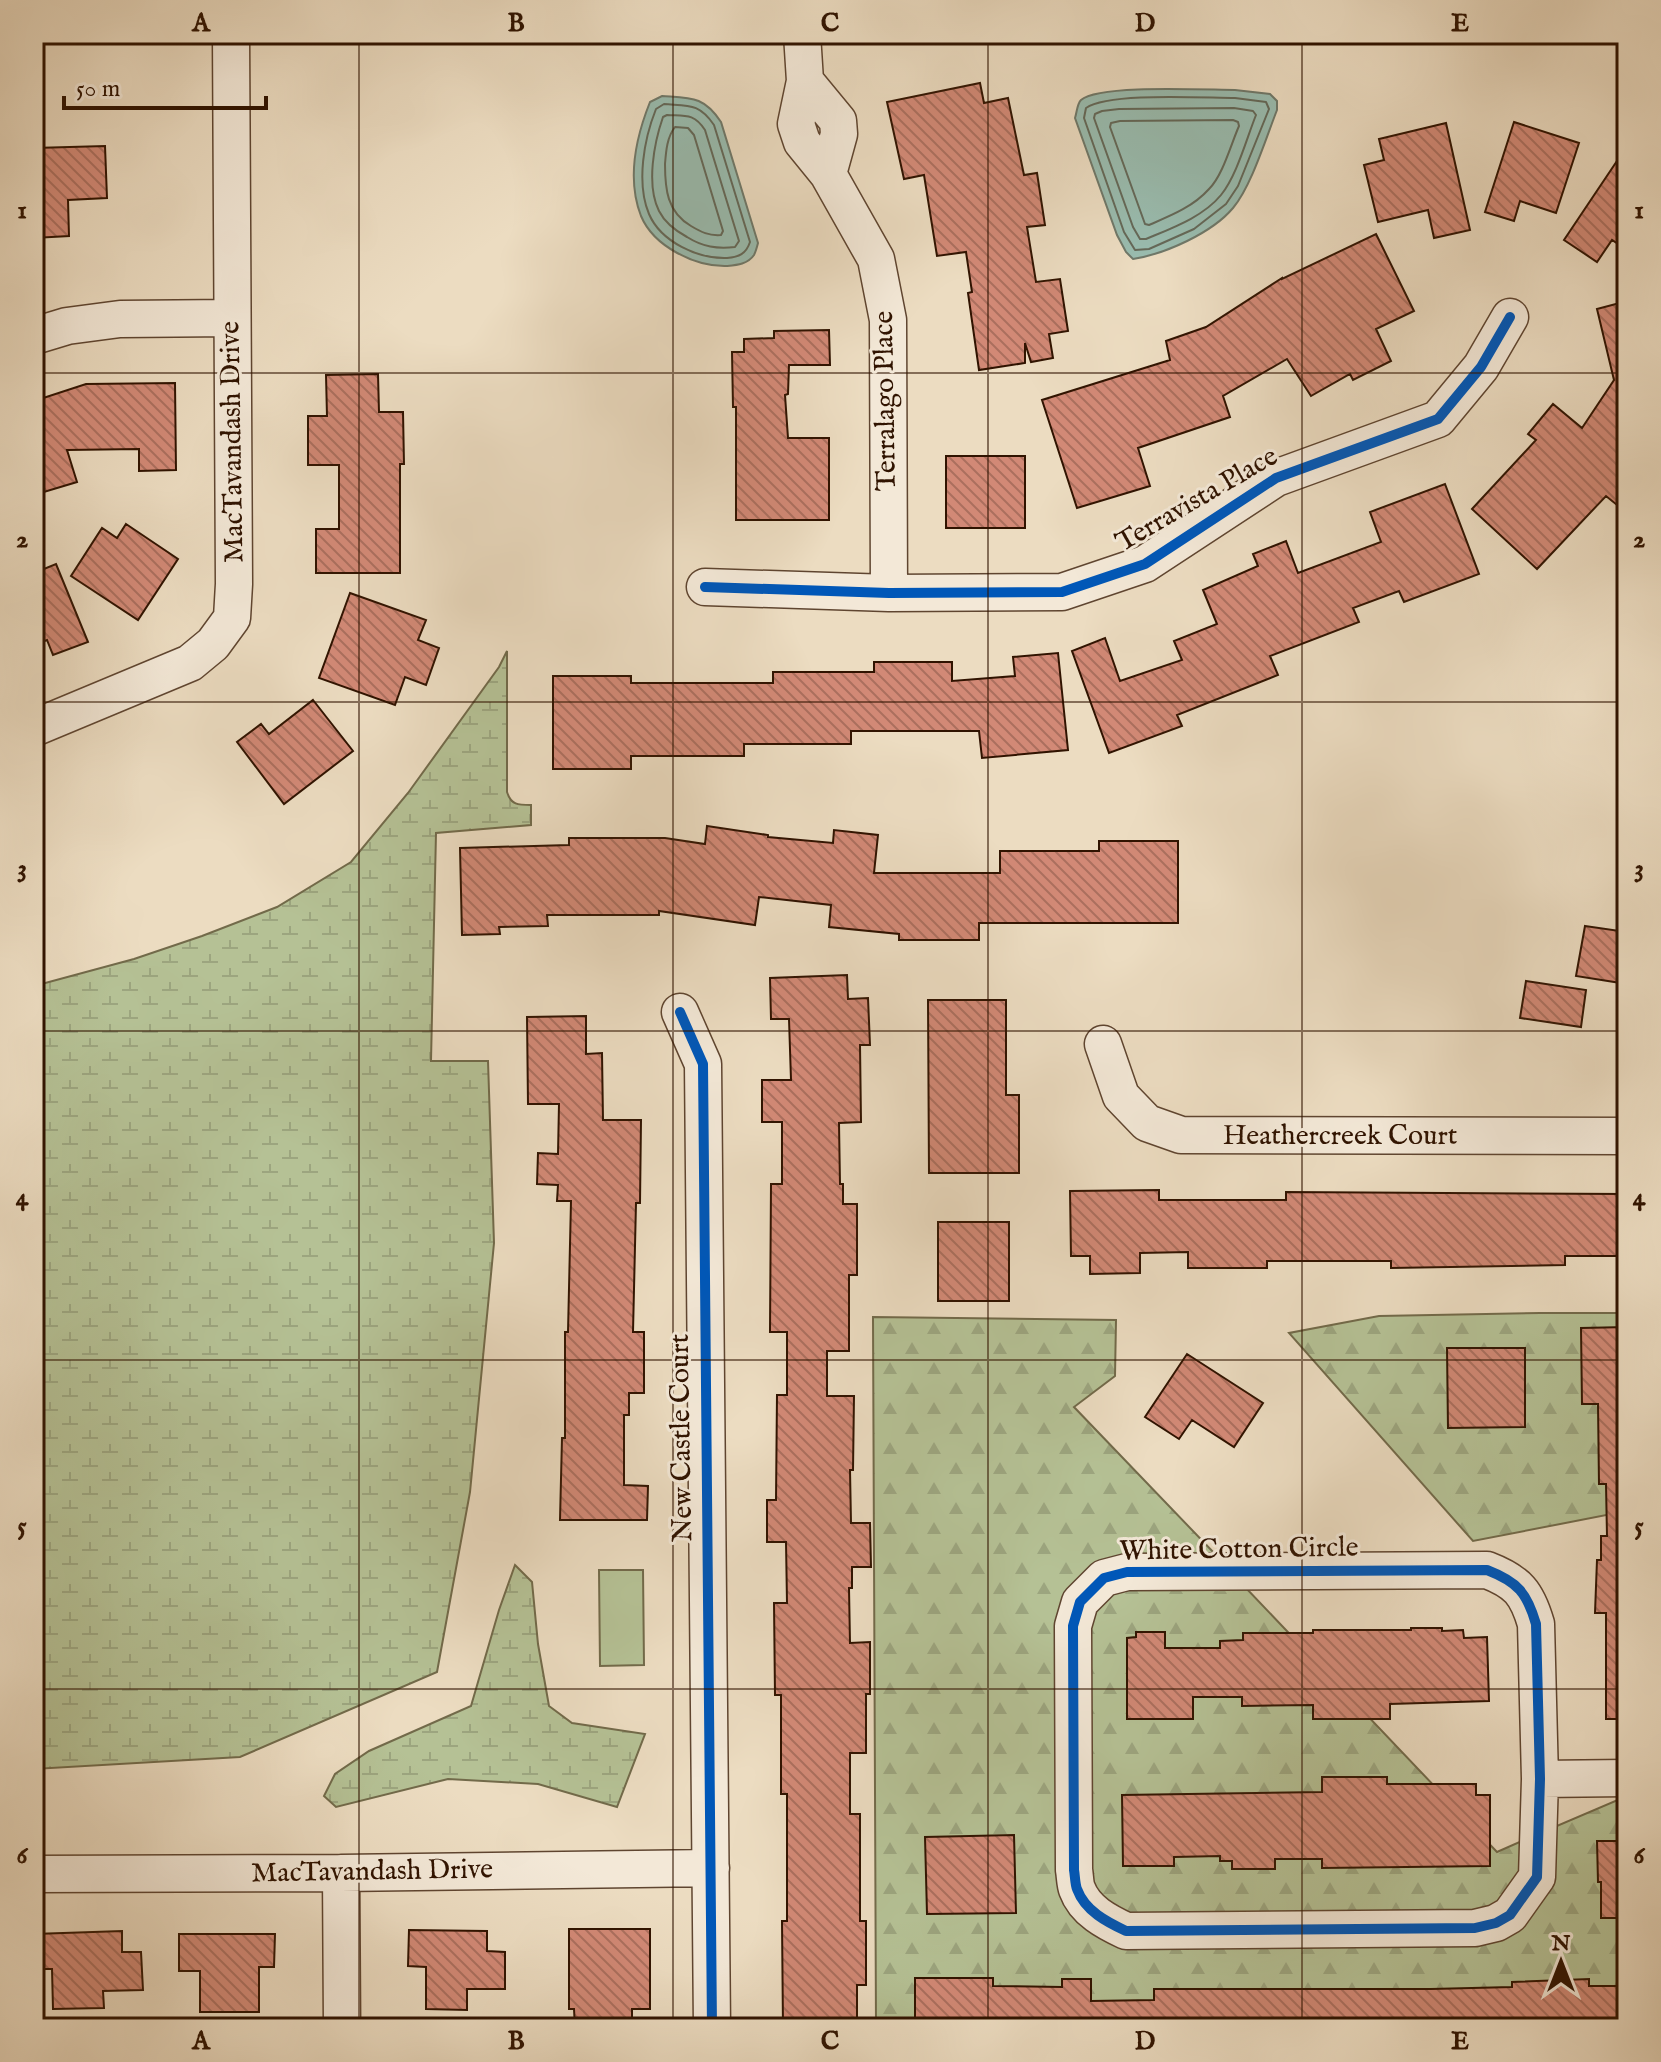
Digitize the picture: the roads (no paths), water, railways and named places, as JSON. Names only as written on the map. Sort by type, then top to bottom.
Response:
[{"type":"street","name":"MacTavandash Drive","points":[[34,728],[190,663],[213,644],[232,618],[231,34]]},
{"type":"street","name":"Terralago Place","points":[[802,34],[805,81],[796,124],[802,142],[828,174],[876,259],[888,320],[889,593]]},
{"type":"street","name":"Terravista Place","points":[[705,587],[889,593],[1062,592],[1145,564],[1276,478],[1438,419],[1481,367],[1510,317]]},
{"type":"street","points":[[34,336],[67,326],[120,319],[232,318]]},
{"type":"street","name":"New Castle Court","points":[[680,1012],[703,1064],[712,2028]]},
{"type":"street","name":"Heathercreek Court","points":[[1103,1044],[1121,1096],[1147,1123],[1181,1135],[1627,1136]]},
{"type":"street","name":"White Cotton Circle","points":[[1487,1570],[1495,1573],[1517,1586],[1529,1601],[1536,1624],[1540,1779],[1537,1877],[1510,1915],[1496,1923],[1475,1928],[1126,1931],[1091,1911],[1076,1889],[1073,1626],[1080,1602],[1104,1578],[1127,1572],[1487,1570]]},
{"type":"street","points":[[1540,1779],[1627,1778]]},
{"type":"street","name":"MacTavandash Drive","points":[[34,1874],[711,1868]]},
{"type":"street","points":[[341,1873],[342,2028]]},
{"type":"water","points":[[1130,90],[1235,90],[1270,94],[1277,101],[1277,110],[1263,148],[1240,199],[1224,217],[1201,234],[1173,247],[1133,259],[1117,235],[1075,118],[1081,100],[1092,95]]},
{"type":"water","points":[[662,96],[703,103],[721,122],[758,243],[752,258],[745,262],[731,266],[690,259],[666,246],[647,227],[641,216],[634,173],[637,144],[650,102]]}]
